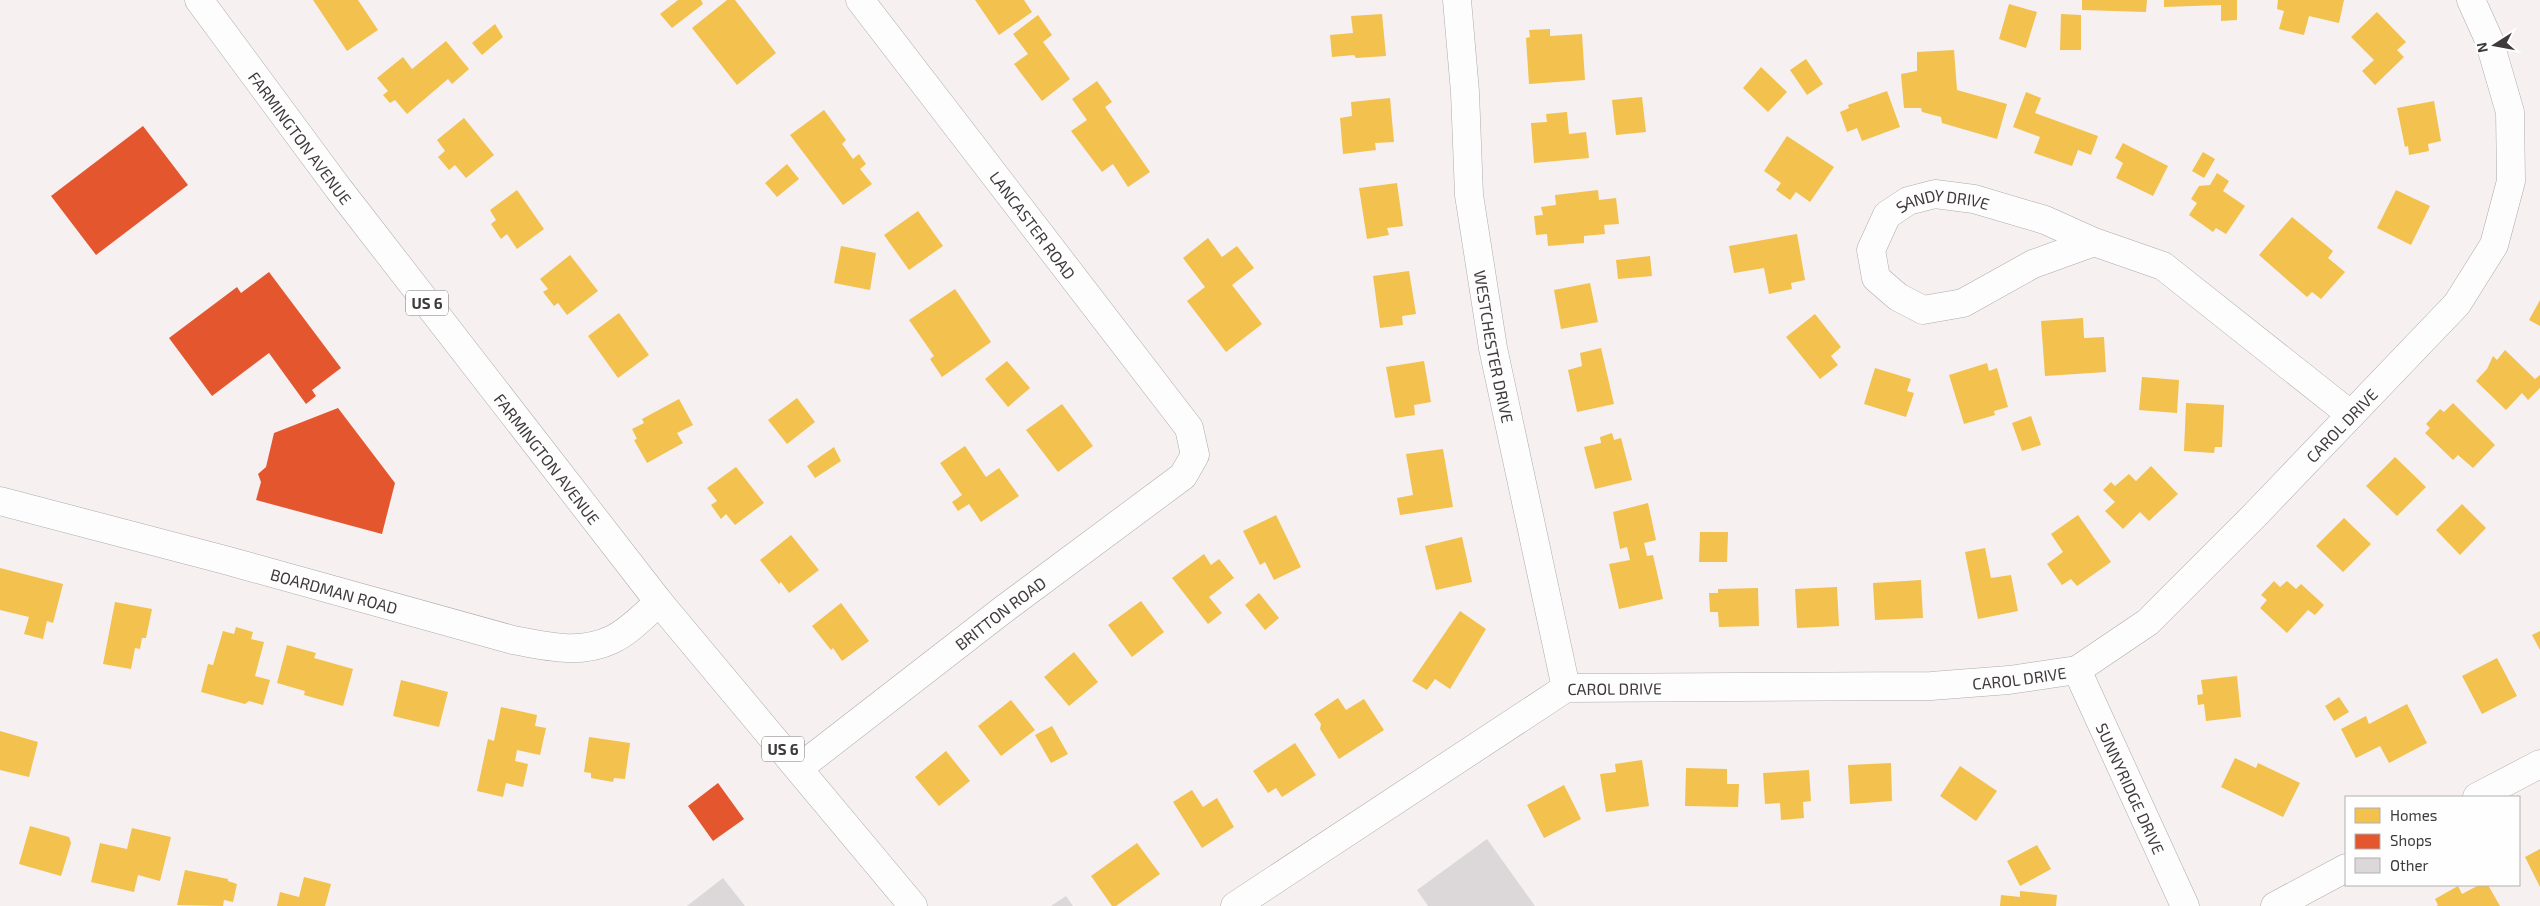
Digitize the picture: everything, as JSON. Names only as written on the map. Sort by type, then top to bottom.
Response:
[{"type":"main road","name":"FARMINGTON AVENUE","points":[[199,0],[338,188],[659,602],[913,906]]},
{"type":"main road","name":"LANCASTER ROAD","points":[[860,0],[1188,428],[1195,455]]},
{"type":"main road","name":"WESTCHESTER DRIVE","points":[[1457,0],[1465,92],[1469,195],[1492,348],[1566,688]]},
{"type":"main road","name":"CAROL DRIVE","points":[[1235,906],[1566,688],[1931,686],[2009,680],[2077,670],[2148,622],[2351,415],[2456,304],[2494,245],[2512,181],[2510,112],[2489,40],[2471,0]]},
{"type":"main road","name":"SANDY DRIVE","points":[[2094,242],[2033,264],[1963,304],[1923,310],[1898,297],[1876,278],[1872,250],[1887,215],[1908,201],[1935,194],[1983,202],[2045,220],[2094,242],[2162,266],[2351,415]]},
{"type":"main road","name":"BRITTON ROAD","points":[[799,768],[1004,609],[1183,476],[1195,455]]},
{"type":"main road","name":"BOARDMAN ROAD","points":[[0,501],[225,560],[513,640],[546,646],[570,649],[592,646],[612,640],[659,602]]},
{"type":"main road","name":"SUNNYRIDGE DRIVE","points":[[2077,670],[2186,906]]},
{"type":"main road","points":[[2479,796],[2540,764]]},
{"type":"main road","points":[[2275,906],[2345,869]]},
{"type":"building: Homes","points":[[313,0],[358,0],[378,30],[347,51]]},
{"type":"building: Homes","points":[[678,0],[701,0],[703,4],[672,28],[660,14]]},
{"type":"building: Homes","points":[[727,0],[735,0],[776,53],[737,85],[692,28]]},
{"type":"building: Homes","points":[[975,0],[1024,0],[1032,12],[999,35]]},
{"type":"building: Homes","points":[[2082,0],[2147,0],[2146,12],[2082,10]]},
{"type":"building: Homes","points":[[2164,0],[2237,0],[2237,20],[2221,21],[2221,5],[2164,7]]},
{"type":"building: Homes","points":[[2278,0],[2344,0],[2339,23],[2309,16],[2304,35],[2279,29],[2284,11],[2277,9]]},
{"type":"building: Homes","points":[[2009,4],[2037,12],[2026,48],[1999,39]]},
{"type":"building: Homes","points":[[2377,12],[2406,42],[2397,50],[2404,57],[2375,85],[2362,71],[2374,60],[2351,37]]},
{"type":"building: Homes","points":[[1382,14],[1386,56],[1356,58],[1354,55],[1332,57],[1330,35],[1353,33],[1351,16]]},
{"type":"building: Homes","points":[[2061,14],[2081,15],[2081,50],[2060,50]]},
{"type":"building: Homes","points":[[1038,15],[1052,35],[1043,42],[1070,79],[1042,101],[1014,64],[1028,54],[1013,34]]},
{"type":"building: Homes","points":[[495,24],[503,37],[482,55],[472,43]]},
{"type":"building: Homes","points":[[1550,29],[1550,36],[1582,34],[1585,80],[1529,84],[1526,38],[1530,37],[1529,30]]},
{"type":"building: Homes","points":[[446,41],[469,69],[452,84],[448,79],[407,114],[395,100],[390,103],[383,95],[388,91],[377,78],[403,57],[412,69]]},
{"type":"building: Homes","points":[[1954,50],[1957,90],[2007,104],[1997,139],[1942,123],[1941,117],[1922,112],[1921,108],[1904,108],[1901,74],[1917,71],[1917,52]]},
{"type":"building: Homes","points":[[1806,59],[1823,84],[1807,95],[1790,70]]},
{"type":"building: Homes","points":[[1761,67],[1787,92],[1768,112],[1743,88]]},
{"type":"building: Homes","points":[[1097,81],[1112,102],[1105,107],[1150,172],[1128,187],[1113,164],[1102,172],[1071,131],[1087,120],[1072,99]]},
{"type":"building: Homes","points":[[1887,91],[1900,127],[1862,141],[1857,128],[1847,132],[1840,112],[1849,108],[1848,105]]},
{"type":"building: Homes","points":[[2026,92],[2041,98],[2035,113],[2098,136],[2091,155],[2078,150],[2072,166],[2034,153],[2040,137],[2013,127]]},
{"type":"building: Homes","points":[[1642,97],[1646,132],[1616,135],[1612,100]]},
{"type":"building: Homes","points":[[1390,98],[1394,142],[1375,143],[1376,150],[1343,154],[1340,118],[1352,116],[1351,102]]},
{"type":"building: Homes","points":[[2434,101],[2441,141],[2428,144],[2429,151],[2409,155],[2408,146],[2405,147],[2397,108]]},
{"type":"building: Homes","points":[[824,110],[846,140],[842,144],[853,159],[859,154],[866,164],[860,169],[872,184],[843,205],[790,135]]},
{"type":"building: Homes","points":[[1567,112],[1569,134],[1586,132],[1589,158],[1534,163],[1531,123],[1547,122],[1546,114]]},
{"type":"building: Homes","points":[[464,118],[494,155],[466,178],[455,165],[449,170],[438,157],[445,151],[437,140]]},
{"type":"building: Homes","points":[[1787,136],[1834,167],[1810,202],[1796,192],[1790,200],[1776,190],[1781,183],[1764,171]]},
{"type":"building: Homes","points":[[2123,143],[2168,166],[2153,196],[2116,178],[2123,163],[2115,158]]},
{"type":"building: Homes","points":[[2203,152],[2215,159],[2204,178],[2192,171]]},
{"type":"building: Homes","points":[[787,164],[799,179],[777,197],[765,183]]},
{"type":"building: Homes","points":[[2217,173],[2229,181],[2223,191],[2245,206],[2226,234],[2216,228],[2213,232],[2189,215],[2197,203],[2191,199],[2199,186],[2210,185]]},
{"type":"building: Homes","points":[[1397,183],[1403,226],[1387,228],[1389,235],[1367,239],[1359,188]]},
{"type":"building: Homes","points":[[517,190],[544,229],[517,249],[507,234],[501,239],[491,224],[496,220],[490,210]]},
{"type":"building: Homes","points":[[1598,190],[1599,200],[1616,198],[1619,224],[1604,225],[1605,234],[1584,236],[1584,243],[1548,246],[1547,234],[1536,235],[1534,216],[1543,215],[1541,207],[1556,205],[1555,195]]},
{"type":"building: Homes","points":[[2396,190],[2430,206],[2411,245],[2377,228]]},
{"type":"building: Homes","points":[[918,211],[943,246],[909,270],[884,235]]},
{"type":"building: Homes","points":[[2292,217],[2333,251],[2328,258],[2345,272],[2321,299],[2312,292],[2307,297],[2259,255]]},
{"type":"building: Homes","points":[[1797,234],[1805,280],[1791,283],[1792,289],[1769,294],[1764,268],[1734,273],[1729,246]]},
{"type":"building: Homes","points":[[1208,238],[1222,257],[1237,246],[1254,268],[1232,285],[1262,324],[1226,352],[1187,301],[1205,287],[1183,258]]},
{"type":"building: Homes","points":[[841,246],[876,253],[870,290],[834,283]]},
{"type":"building: Homes","points":[[570,255],[598,291],[567,315],[558,303],[554,306],[543,292],[548,289],[540,279]]},
{"type":"building: Homes","points":[[1650,256],[1652,276],[1618,279],[1616,260]]},
{"type":"building: Homes","points":[[1409,271],[1416,314],[1402,316],[1403,325],[1380,328],[1373,276]]},
{"type":"building: Homes","points":[[1590,283],[1598,322],[1561,329],[1554,290]]},
{"type":"building: Homes","points":[[955,289],[991,342],[942,377],[930,359],[934,356],[909,320]]},
{"type":"building: Homes","points":[[2540,300],[2540,326],[2529,320]]},
{"type":"building: Homes","points":[[619,313],[649,355],[618,378],[588,336]]},
{"type":"building: Homes","points":[[1815,314],[1841,347],[1831,356],[1838,365],[1820,379],[1786,337]]},
{"type":"building: Homes","points":[[2083,318],[2084,338],[2104,337],[2106,372],[2045,376],[2041,321]]},
{"type":"building: Homes","points":[[1601,348],[1614,404],[1577,412],[1568,370],[1582,366],[1580,353]]},
{"type":"building: Homes","points":[[2505,350],[2535,379],[2540,375],[2540,388],[2528,400],[2522,393],[2506,410],[2476,381],[2487,369],[2493,356],[2497,360]]},
{"type":"building: Homes","points":[[1007,361],[1030,388],[1008,407],[985,379]]},
{"type":"building: Homes","points":[[1424,361],[1431,402],[1414,405],[1415,415],[1395,418],[1386,367]]},
{"type":"building: Homes","points":[[1987,363],[1989,371],[1997,368],[2008,407],[1994,411],[1995,415],[1964,424],[1949,375]]},
{"type":"building: Homes","points":[[1875,368],[1911,379],[1907,391],[1914,393],[1906,417],[1864,404]]},
{"type":"building: Homes","points":[[2142,377],[2179,380],[2177,413],[2139,410]]},
{"type":"building: Homes","points":[[797,398],[815,422],[787,444],[768,420]]},
{"type":"building: Homes","points":[[679,399],[693,425],[677,433],[683,443],[647,463],[634,440],[637,439],[632,429],[644,423],[642,419]]},
{"type":"building: Homes","points":[[2186,403],[2224,405],[2222,447],[2215,447],[2214,453],[2184,451]]},
{"type":"building: Homes","points":[[2453,403],[2495,445],[2473,468],[2458,455],[2453,460],[2425,433],[2430,428],[2426,424],[2440,409],[2444,412]]},
{"type":"building: Homes","points":[[1062,404],[1093,446],[1058,472],[1026,430]]},
{"type":"building: Homes","points":[[2031,416],[2041,445],[2022,451],[2012,423]]},
{"type":"building: Homes","points":[[1612,433],[1614,440],[1621,438],[1632,480],[1595,489],[1584,447],[1601,443],[1600,437]]},
{"type":"building: Homes","points":[[965,446],[986,477],[999,468],[1019,496],[981,522],[969,504],[958,511],[952,502],[962,495],[940,463]]},
{"type":"building: Homes","points":[[834,447],[841,461],[815,478],[807,466]]},
{"type":"building: Homes","points":[[1443,449],[1453,507],[1400,515],[1397,498],[1413,495],[1406,454]]},
{"type":"building: Homes","points":[[2395,457],[2426,487],[2397,516],[2366,486]]},
{"type":"building: Homes","points":[[2151,466],[2178,494],[2149,521],[2140,512],[2123,529],[2105,511],[2115,502],[2103,490],[2111,482],[2115,486],[2129,474],[2136,481]]},
{"type":"building: Homes","points":[[736,467],[764,503],[735,525],[726,514],[721,519],[711,505],[717,501],[707,488]]},
{"type":"building: Homes","points":[[1648,503],[1656,540],[1644,543],[1647,556],[1653,555],[1663,599],[1619,609],[1609,564],[1630,560],[1627,547],[1620,549],[1613,512]]},
{"type":"building: Homes","points":[[2462,504],[2486,528],[2460,555],[2436,530]]},
{"type":"building: Homes","points":[[1276,515],[1301,567],[1274,580],[1265,562],[1260,565],[1243,531]]},
{"type":"building: Homes","points":[[2078,515],[2111,562],[2077,586],[2071,579],[2062,585],[2047,564],[2063,552],[2051,534]]},
{"type":"building: Homes","points":[[2344,518],[2371,544],[2343,572],[2316,546]]},
{"type":"building: Homes","points":[[1700,532],[1728,532],[1727,562],[1699,562]]},
{"type":"building: Homes","points":[[791,535],[819,570],[789,593],[781,582],[779,584],[760,560]]},
{"type":"building: Homes","points":[[1462,537],[1472,582],[1436,590],[1425,546]]},
{"type":"building: Homes","points":[[1985,548],[1991,578],[2011,575],[2018,611],[1978,619],[1965,552]]},
{"type":"building: Homes","points":[[1204,554],[1211,565],[1219,559],[1234,578],[1209,597],[1222,613],[1208,624],[1172,578]]},
{"type":"building: Homes","points":[[0,568],[63,584],[53,623],[47,621],[43,639],[24,634],[29,617],[0,610]]},
{"type":"building: Homes","points":[[1921,580],[1923,618],[1875,620],[1873,583]]},
{"type":"building: Homes","points":[[2274,581],[2280,587],[2287,581],[2296,589],[2301,584],[2324,605],[2315,615],[2308,610],[2287,633],[2260,608],[2267,600],[2261,595]]},
{"type":"building: Homes","points":[[1837,587],[1839,626],[1797,628],[1795,589]]},
{"type":"building: Homes","points":[[1758,588],[1759,626],[1719,627],[1718,612],[1710,612],[1709,593],[1718,593],[1718,589]]},
{"type":"building: Homes","points":[[1259,593],[1279,618],[1265,630],[1245,605]]},
{"type":"building: Homes","points":[[1141,601],[1164,632],[1132,657],[1108,625]]},
{"type":"building: Homes","points":[[115,602],[152,609],[146,638],[142,638],[140,649],[135,648],[131,669],[103,664]]},
{"type":"building: Homes","points":[[841,603],[869,641],[842,661],[833,648],[831,650],[812,626]]},
{"type":"building: Homes","points":[[1460,611],[1486,629],[1450,689],[1435,679],[1427,690],[1412,681]]},
{"type":"building: Homes","points":[[236,627],[253,632],[251,639],[264,642],[255,676],[270,680],[263,705],[249,701],[245,704],[201,692],[208,664],[213,665],[223,631],[234,634]]},
{"type":"building: Homes","points":[[2540,631],[2540,650],[2532,635]]},
{"type":"building: Homes","points":[[287,645],[316,653],[314,658],[353,669],[343,706],[304,695],[305,691],[277,683]]},
{"type":"building: Homes","points":[[1074,652],[1098,682],[1069,706],[1044,677]]},
{"type":"building: Homes","points":[[2497,658],[2517,696],[2482,714],[2462,676]]},
{"type":"building: Homes","points":[[2237,676],[2241,717],[2206,721],[2204,704],[2198,705],[2197,695],[2203,694],[2201,680]]},
{"type":"building: Homes","points":[[401,680],[448,692],[439,727],[393,716]]},
{"type":"building: Homes","points":[[2339,697],[2349,712],[2334,721],[2325,706]]},
{"type":"building: Homes","points":[[1338,698],[1346,710],[1364,699],[1384,730],[1339,759],[1320,729],[1321,724],[1314,714]]},
{"type":"building: Homes","points":[[1011,700],[1035,730],[1001,756],[978,726]]},
{"type":"building: Homes","points":[[2407,704],[2427,743],[2389,763],[2380,746],[2356,758],[2341,729],[2366,716],[2369,724]]},
{"type":"building: Homes","points":[[501,707],[537,715],[535,726],[546,728],[540,755],[517,750],[515,761],[528,764],[523,787],[506,783],[503,797],[477,791],[488,739],[494,741]]},
{"type":"building: Homes","points":[[1052,726],[1068,754],[1051,763],[1035,735]]},
{"type":"building: Homes","points":[[0,731],[38,742],[29,777],[0,770]]},
{"type":"building: Homes","points":[[589,737],[630,743],[625,779],[614,778],[613,782],[591,778],[591,773],[584,772]]},
{"type":"building: Homes","points":[[1295,743],[1316,775],[1282,797],[1276,788],[1268,793],[1253,771]]},
{"type":"building: Homes","points":[[946,751],[970,781],[939,806],[915,777]]},
{"type":"building: Homes","points":[[2235,758],[2256,768],[2258,763],[2300,783],[2283,817],[2221,787]]},
{"type":"building: Homes","points":[[1642,760],[1649,806],[1606,812],[1600,774],[1616,772],[1615,764]]},
{"type":"building: Homes","points":[[1891,763],[1892,801],[1850,804],[1848,765]]},
{"type":"building: Homes","points":[[1960,766],[1997,791],[1976,821],[1940,796]]},
{"type":"building: Homes","points":[[1686,768],[1727,769],[1727,784],[1739,784],[1738,807],[1685,806]]},
{"type":"building: Homes","points":[[1809,770],[1811,801],[1803,802],[1804,818],[1781,820],[1780,803],[1765,804],[1763,773]]},
{"type":"building: Homes","points":[[1564,785],[1581,819],[1544,838],[1527,805]]},
{"type":"building: Homes","points":[[1192,790],[1203,807],[1217,798],[1234,827],[1202,848],[1173,802]]},
{"type":"building: Homes","points":[[30,826],[69,837],[71,843],[61,876],[19,864]]},
{"type":"building: Homes","points":[[132,828],[171,837],[160,881],[138,875],[134,892],[91,882],[100,843],[127,849]]},
{"type":"building: Homes","points":[[1137,843],[1160,874],[1116,906],[1112,906],[1091,876]]},
{"type":"building: Homes","points":[[2037,845],[2051,869],[2020,886],[2007,861]]},
{"type":"building: Homes","points":[[2540,849],[2540,887],[2525,857]]},
{"type":"building: Homes","points":[[185,870],[228,879],[228,881],[237,884],[233,902],[224,900],[223,906],[177,905]]},
{"type":"building: Homes","points":[[304,877],[331,884],[325,906],[277,906],[280,892],[299,897]]},
{"type":"building: Homes","points":[[2458,886],[2462,894],[2477,886],[2489,886],[2500,906],[2436,906],[2438,905],[2435,899]]},
{"type":"building: Homes","points":[[2020,891],[2057,895],[2056,906],[2000,906],[2001,895],[2020,897]]},
{"type":"building: Shops","points":[[143,126],[188,185],[96,255],[51,196]]},
{"type":"building: Shops","points":[[269,272],[341,368],[312,390],[316,396],[306,404],[269,353],[212,396],[169,338],[237,287],[241,293]]},
{"type":"building: Shops","points":[[338,408],[395,483],[382,534],[256,500],[261,482],[258,474],[266,467],[274,433]]},
{"type":"building: Shops","points":[[718,783],[744,819],[713,841],[688,806]]},
{"type":"building: Other","points":[[1487,839],[1535,906],[1428,906],[1417,890]]},
{"type":"building: Other","points":[[723,878],[745,906],[687,906]]},
{"type":"building: Other","points":[[1066,896],[1073,906],[1051,906]]}]
